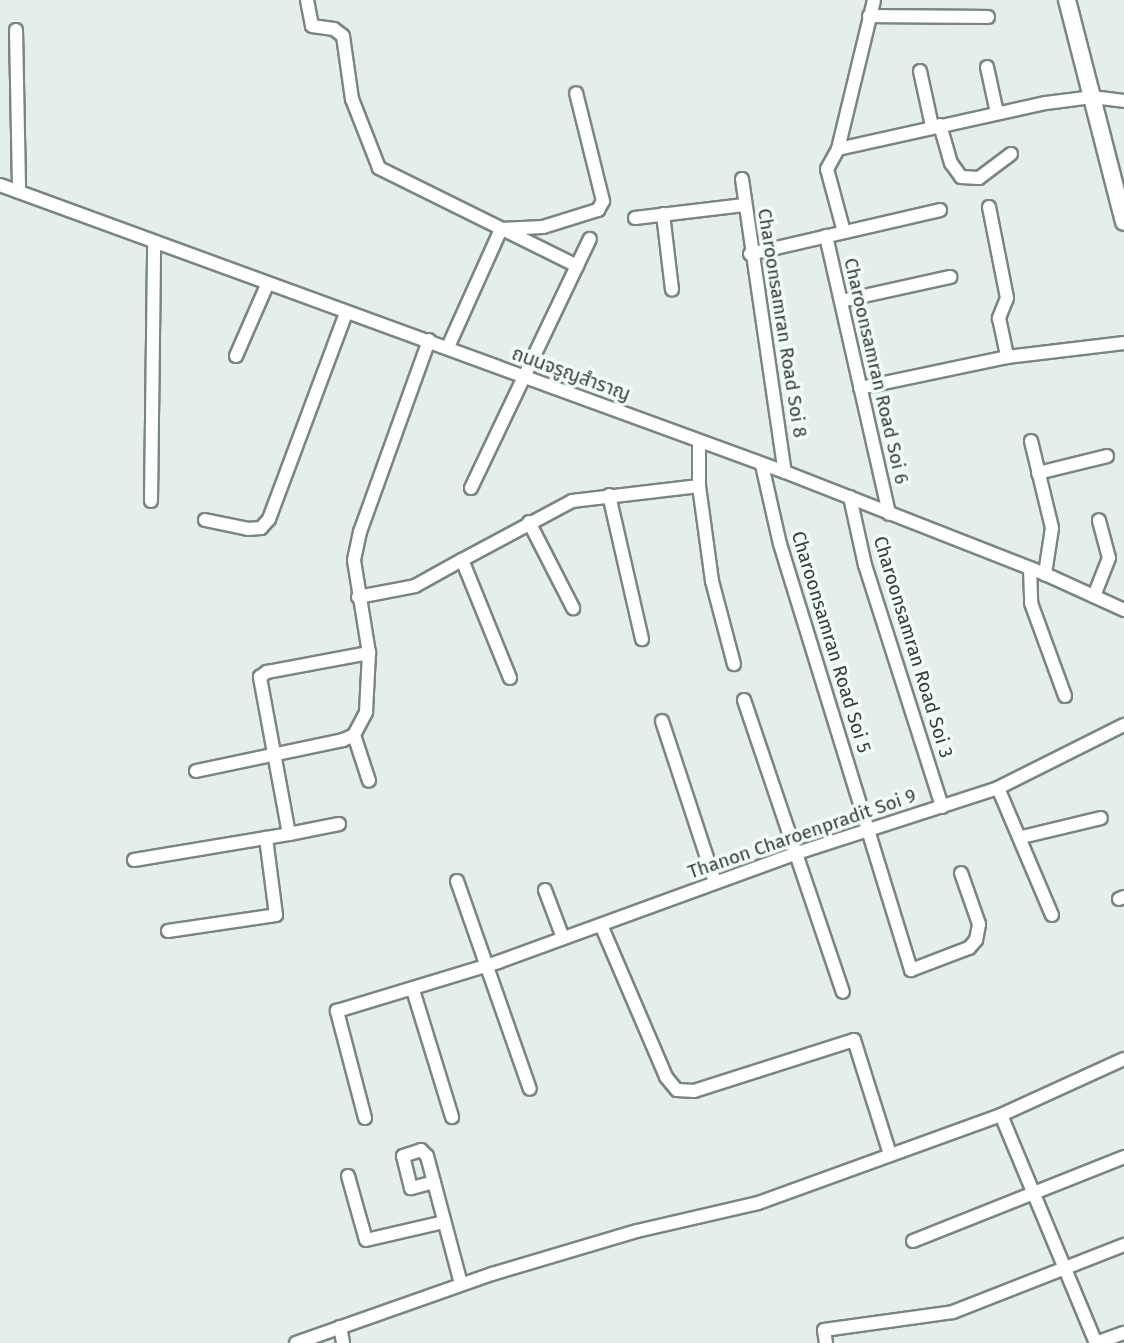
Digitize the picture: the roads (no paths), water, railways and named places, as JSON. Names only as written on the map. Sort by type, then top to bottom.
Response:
[{"type":"main road","points":[[1067,0],[1124,222]]},
{"type":"street","points":[[307,0],[312,26],[334,29],[343,36],[352,99],[379,168],[577,266]]},
{"type":"street","points":[[844,232],[827,169],[838,149],[874,0]]},
{"type":"street","points":[[869,16],[988,17]]},
{"type":"street","points":[[16,30],[19,192]]},
{"type":"street","points":[[987,67],[997,113]]},
{"type":"street","points":[[920,71],[936,125],[951,163],[961,177],[979,178],[1011,154]]},
{"type":"street","points":[[501,229],[543,227],[598,210],[603,201],[576,93]]},
{"type":"street","points":[[838,149],[860,141],[936,125],[1092,97],[1124,101]]},
{"type":"street","name":"Charoonsamran Road Soi 8","points":[[742,179],[750,254],[785,472]]},
{"type":"street","name":"ถนนจรูญสำราญ","points":[[0,185],[267,285],[429,340],[785,472],[1045,574],[1124,610]]},
{"type":"street","points":[[635,218],[744,205]]},
{"type":"street","points":[[989,207],[1007,298],[999,318],[1007,358]]},
{"type":"street","points":[[750,254],[940,210]]},
{"type":"street","points":[[663,214],[672,289]]},
{"type":"street","points":[[448,347],[501,229]]},
{"type":"street","name":"Charoonsamran Road Soi 6","points":[[826,236],[889,514]]},
{"type":"street","points":[[471,488],[526,378],[590,239]]},
{"type":"street","points":[[151,501],[154,243]]},
{"type":"street","points":[[841,301],[950,277]]},
{"type":"street","points":[[236,356],[267,285]]},
{"type":"street","points":[[205,520],[248,529],[261,528],[269,519],[346,313]]},
{"type":"street","points":[[369,781],[354,735],[366,712],[369,653],[354,560],[360,532],[429,340]]},
{"type":"street","points":[[860,388],[1007,358],[1124,343]]},
{"type":"street","points":[[1031,441],[1052,528],[1045,574]]},
{"type":"street","points":[[699,442],[699,486],[712,581],[734,664]]},
{"type":"street","points":[[1038,473],[1107,456]]},
{"type":"street","name":"Charoonsamran Road Soi 5","points":[[762,465],[780,544],[911,970],[969,948],[976,940],[979,924],[961,873]]},
{"type":"street","points":[[358,597],[415,586],[572,501],[699,486]]},
{"type":"street","points":[[608,495],[642,639]]},
{"type":"street","name":"Charoonsamran Road Soi 3","points":[[850,497],[865,565],[942,807]]},
{"type":"street","points":[[1094,596],[1110,558],[1099,520]]},
{"type":"street","points":[[529,522],[573,608]]},
{"type":"street","points":[[462,561],[510,678]]},
{"type":"street","points":[[1030,568],[1031,603],[1065,696]]},
{"type":"street","points":[[289,834],[260,677],[267,671],[369,653]]},
{"type":"street","points":[[744,701],[843,992]]},
{"type":"street","points":[[662,721],[715,882]]},
{"type":"street","name":"Thanon Charoenpradit Soi 9","points":[[365,1118],[337,1010],[413,990],[794,854],[998,788],[1124,725]]},
{"type":"street","points":[[196,771],[354,735]]},
{"type":"street","points":[[998,788],[1022,837],[1052,915]]},
{"type":"street","points":[[1022,837],[1101,818]]},
{"type":"street","points":[[134,860],[339,824]]},
{"type":"street","points":[[168,931],[276,915],[267,838]]},
{"type":"street","points":[[457,881],[530,1089]]},
{"type":"street","points":[[545,890],[563,938]]},
{"type":"street","points":[[601,925],[666,1077],[677,1090],[694,1091],[854,1040],[890,1154]]},
{"type":"street","points":[[413,990],[452,1117]]},
{"type":"street","points":[[296,1343],[461,1284],[637,1231],[758,1203],[1001,1115],[1124,1059]]},
{"type":"street","points":[[1001,1115],[1096,1343],[1124,1333]]},
{"type":"street","points":[[913,1241],[1124,1157]]},
{"type":"street","points":[[348,1176],[366,1240],[444,1222]]},
{"type":"street","points":[[434,1182],[461,1284]]},
{"type":"street","points":[[825,1343],[824,1330],[953,1312],[1124,1245]]},
{"type":"street","points":[[340,1328],[343,1343]]}]
